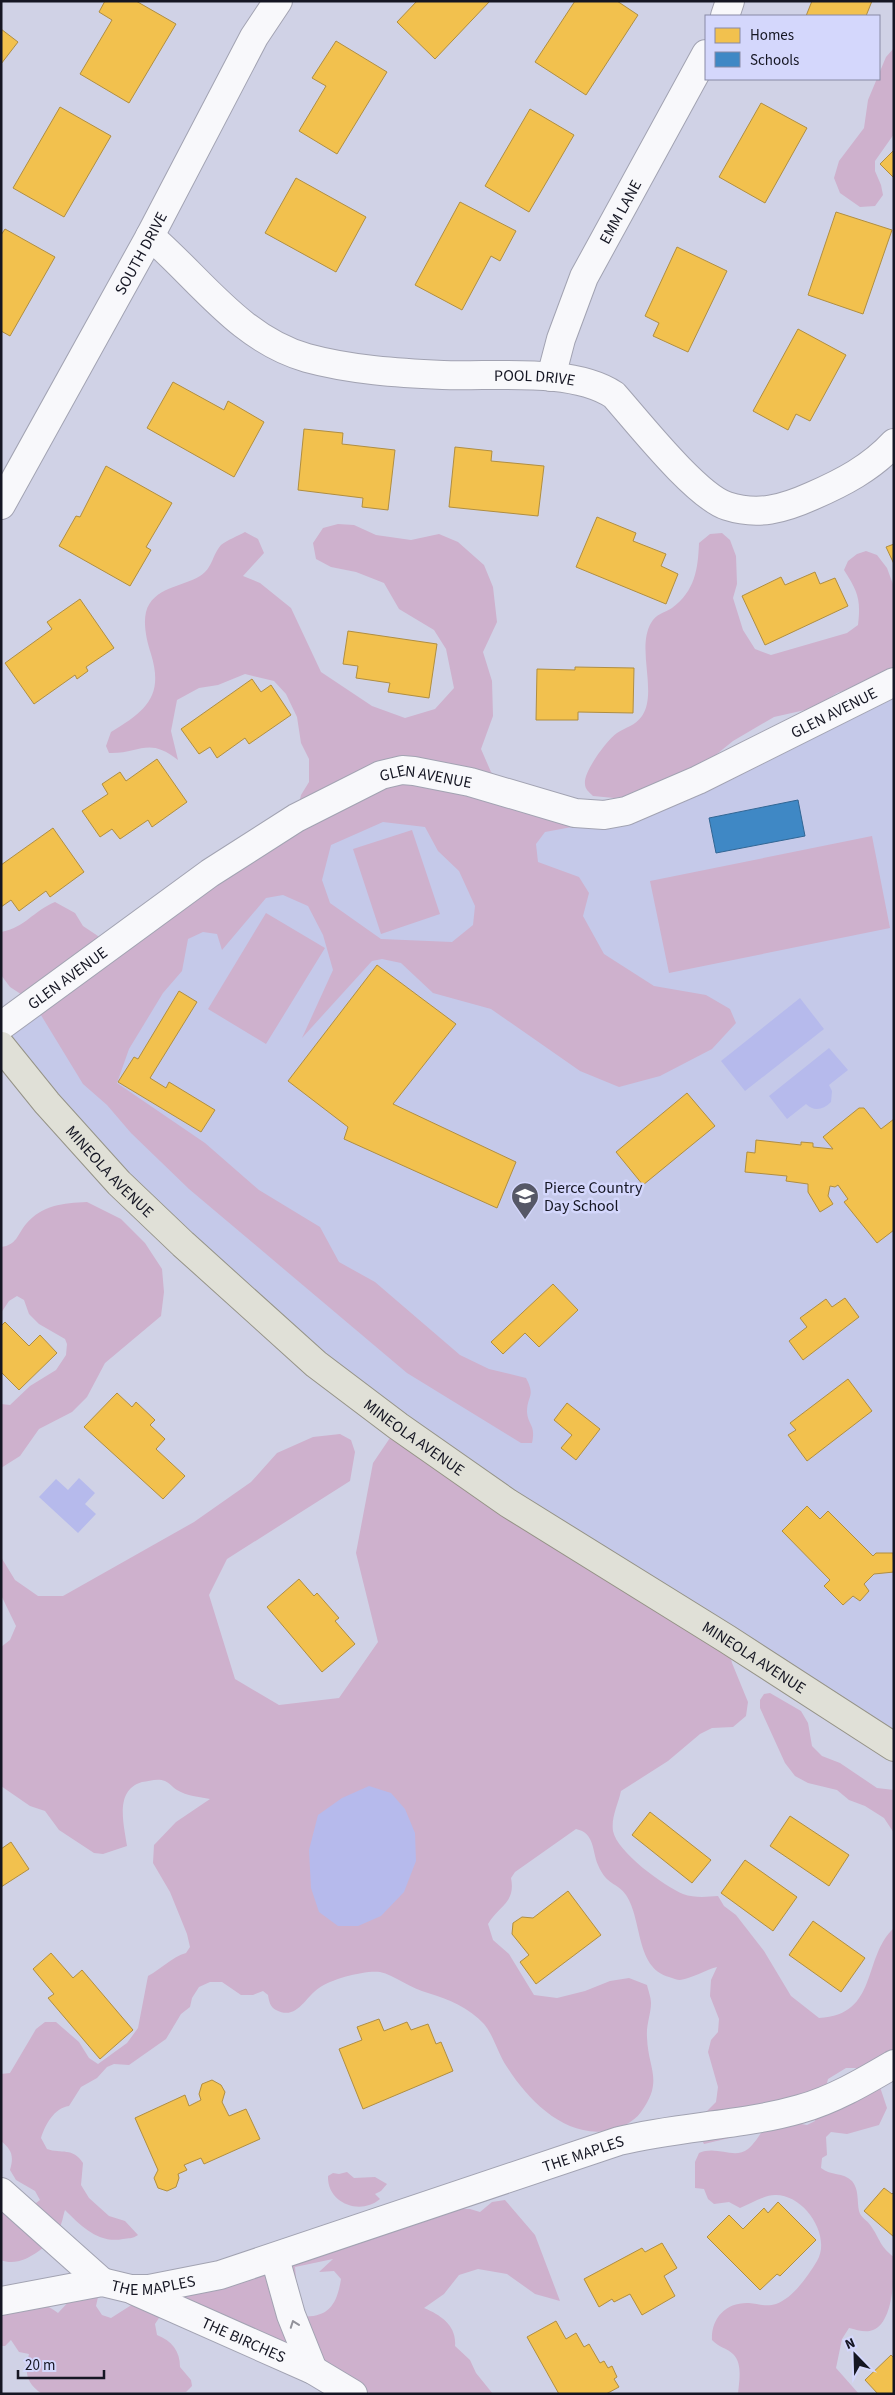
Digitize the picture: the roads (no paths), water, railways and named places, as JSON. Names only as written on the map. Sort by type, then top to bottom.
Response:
[{"type":"main road","name":"MINEOLA AVENUE","points":[[1,1046],[48,1103],[119,1183],[195,1256],[316,1364],[398,1426],[508,1503],[727,1639],[894,1747]]},
{"type":"street","name":"SOUTH DRIVE","points":[[1,505],[150,236],[254,37],[278,1]]},
{"type":"street","points":[[725,15],[730,1]]},
{"type":"street","name":"EMM LANE","points":[[551,377],[561,339],[584,276],[705,56]]},
{"type":"street","name":"POOL DRIVE","points":[[150,236],[223,308],[256,333],[282,348],[306,358],[353,368],[423,373],[551,377],[588,382],[608,391],[695,485],[725,506],[744,510],[782,509],[838,485],[861,471],[894,443]]},
{"type":"street","name":"GLEN AVENUE","points":[[1,1026],[210,873],[296,818],[381,775],[402,770],[414,771],[470,782],[575,813],[604,815],[626,811],[698,780],[894,682]]},
{"type":"street","name":"THE MAPLES","points":[[1,2301],[102,2282],[131,2289],[149,2289],[190,2282],[275,2258],[611,2143],[652,2132],[757,2119],[803,2108],[840,2093],[894,2064]]},
{"type":"street","points":[[1,2192],[102,2282]]},
{"type":"street","points":[[275,2258],[291,2315],[312,2370]]},
{"type":"street","name":"THE BIRCHES","points":[[131,2289],[312,2370],[353,2394]]},
{"type":"place","name":"Pierce Country Day School","points":[[525,1220]]}]
